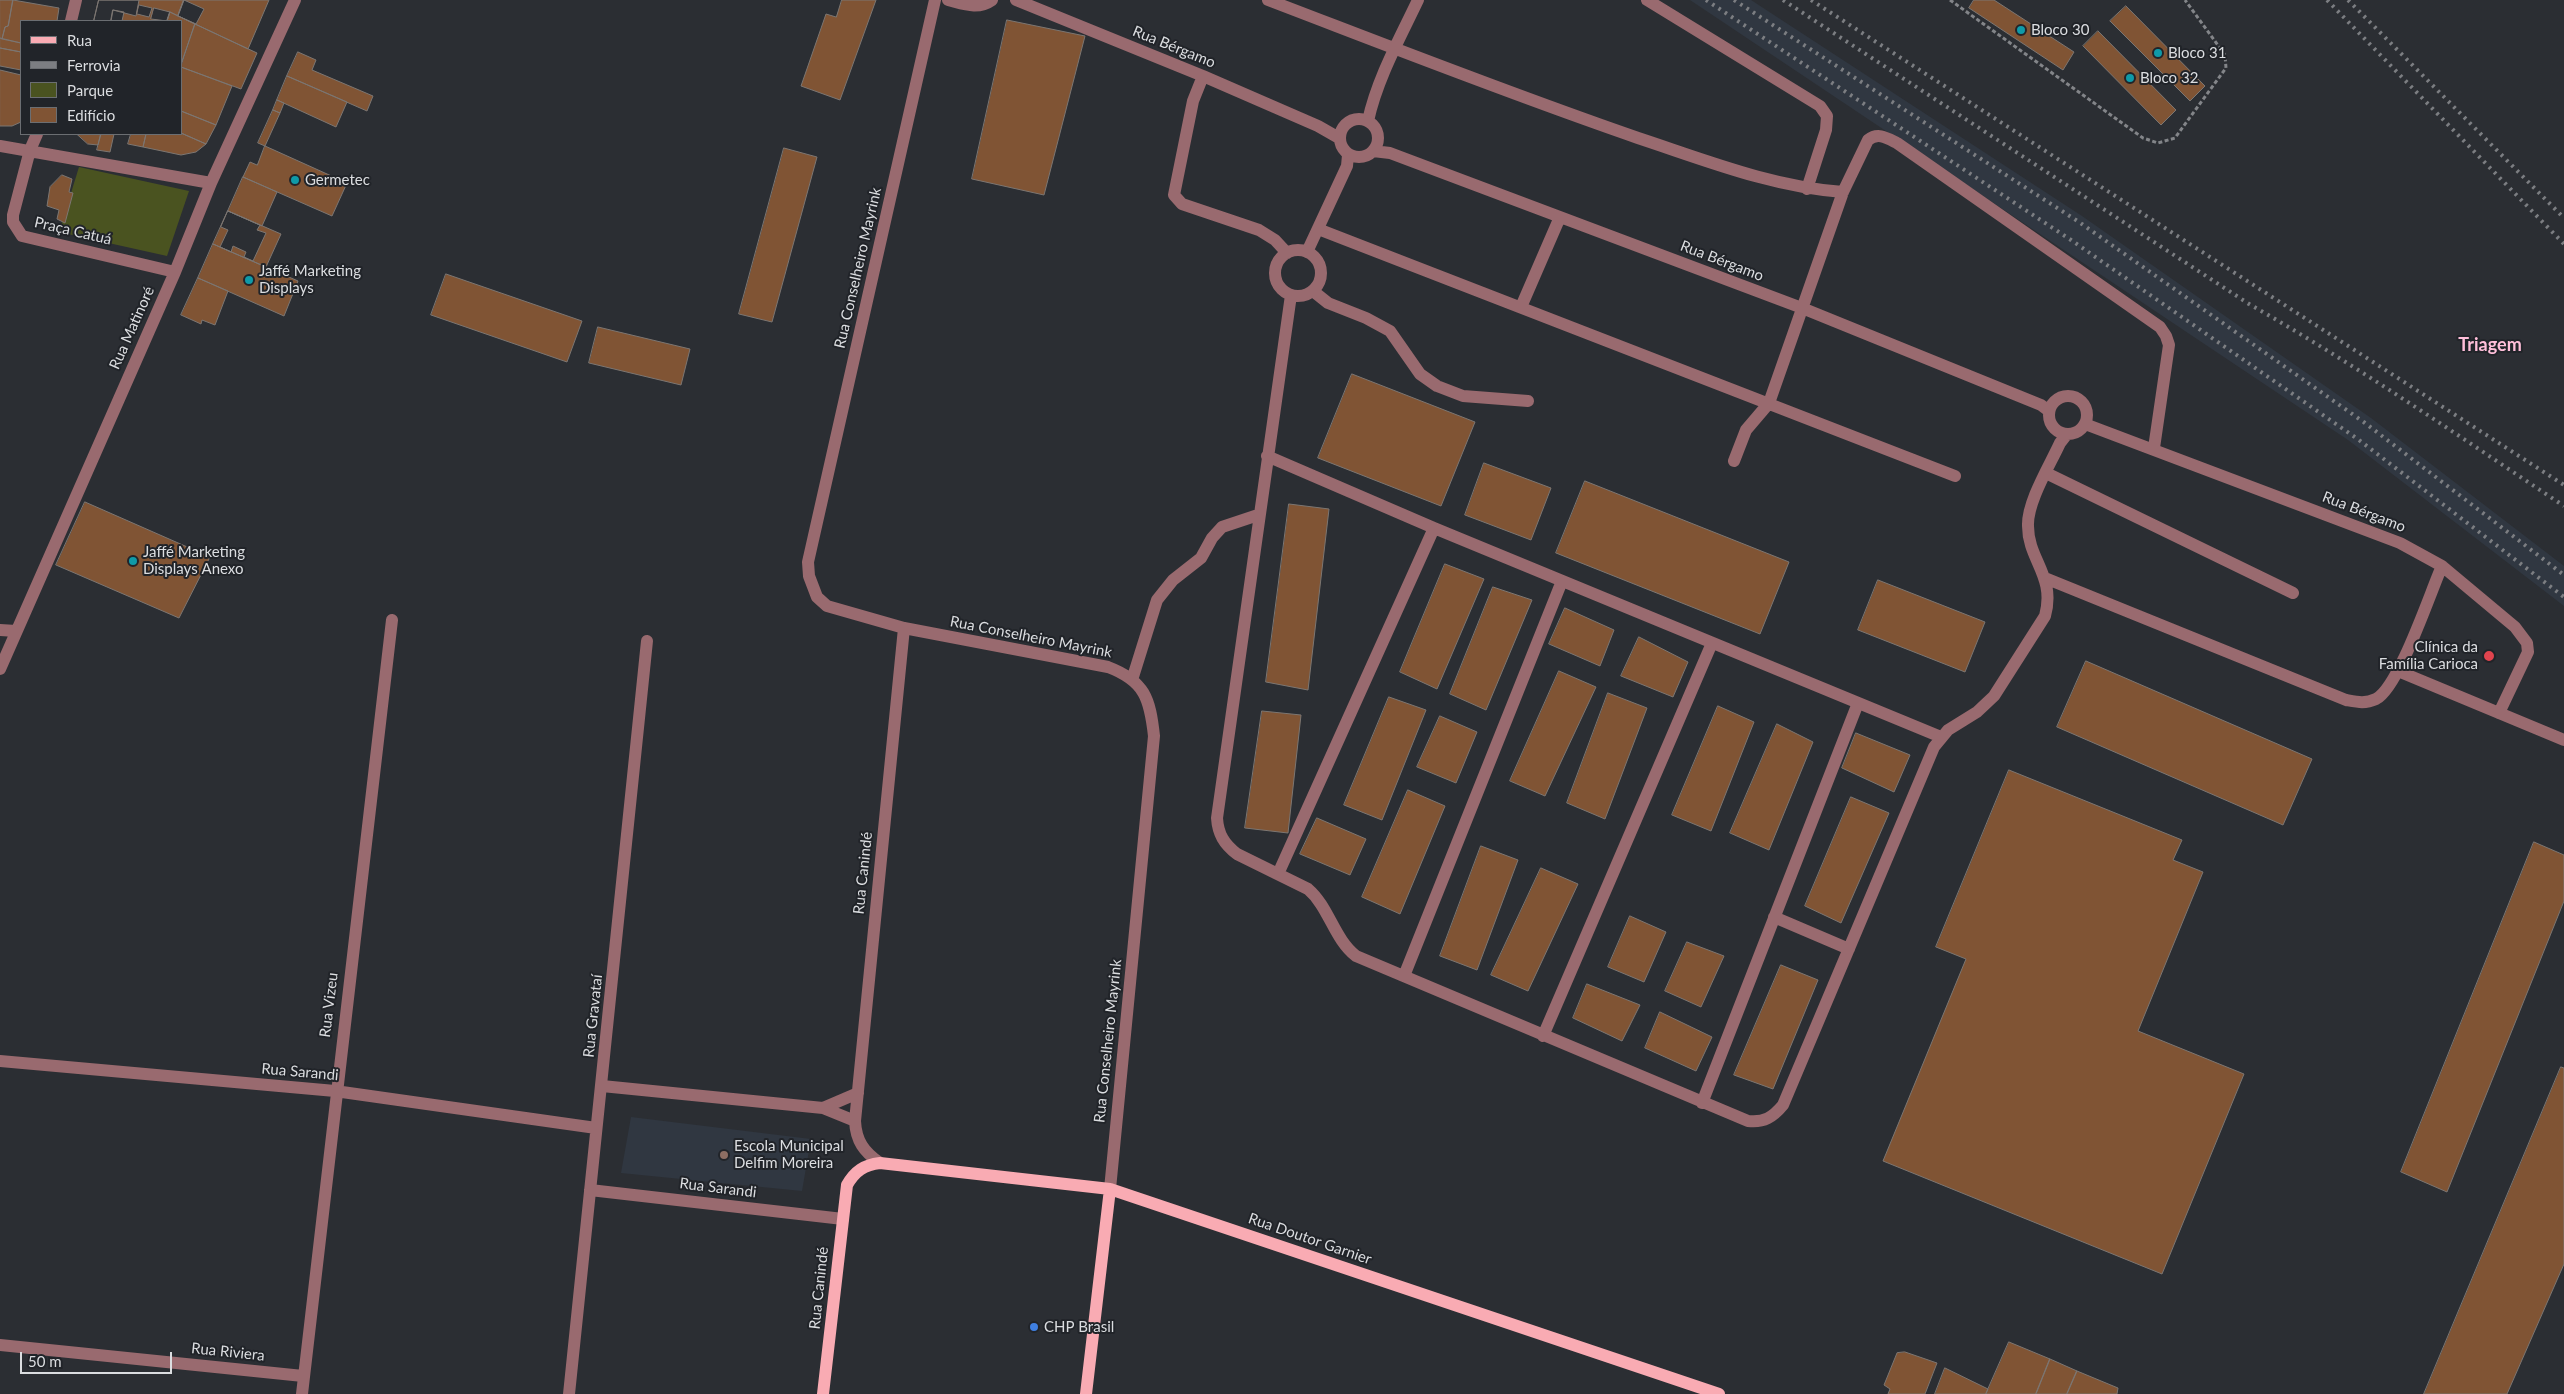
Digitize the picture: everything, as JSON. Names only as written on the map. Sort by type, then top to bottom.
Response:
[{"type":"main road","name":"Rua Doutor Garnier","points":[[847,1185],[860,1169],[869,1164],[880,1163],[1110,1189],[1719,1394]]},
{"type":"main road","name":"Rua Canindé","points":[[823,1394],[847,1185]]},
{"type":"main road","name":"Rua Conselheiro Mayrink","points":[[1086,1394],[1110,1189]]},
{"type":"street","points":[[71,20],[76,0]]},
{"type":"street","name":"Rua Matinoré","points":[[0,669],[175,272],[211,183],[295,0]]},
{"type":"street","name":"Rua Conselheiro Mayrink","points":[[935,0],[808,562],[809,576],[817,596],[827,606],[904,628],[1108,667],[1123,673],[1141,687],[1151,708],[1154,736],[1110,1189]]},
{"type":"street","points":[[948,0],[974,6],[984,6],[992,0]]},
{"type":"street","name":"Rua Bérgamo","points":[[1016,0],[1203,76],[1340,135]]},
{"type":"street","points":[[1268,0],[1592,122],[1741,172],[1807,189],[1843,192]]},
{"type":"street","points":[[1367,116],[1418,0]]},
{"type":"street","points":[[1648,0],[1820,106],[1826,116],[1826,130],[1807,189]]},
{"type":"street","points":[[1203,76],[1193,101],[1174,195],[1182,204],[1259,230],[1275,240],[1287,253]]},
{"type":"street","points":[[1351,159],[1340,146],[1340,135],[1350,121],[1367,116]]},
{"type":"street","points":[[1351,159],[1368,155],[1376,148],[1376,129],[1367,116]]},
{"type":"street","points":[[30,150],[37,135]]},
{"type":"street","points":[[1734,461],[1746,430],[1769,403],[1843,192],[1868,140],[1873,136],[1880,135],[1888,138],[2153,320],[2166,336],[2169,345],[2154,448]]},
{"type":"street","points":[[0,146],[211,183]]},
{"type":"street","name":"Rua Bérgamo","points":[[1376,148],[1802,308],[2047,407]]},
{"type":"street","name":"Praça Catuá","points":[[30,150],[13,215],[13,222],[22,236],[175,272]]},
{"type":"street","points":[[1307,252],[1351,159]]},
{"type":"street","points":[[1521,308],[1560,217]]},
{"type":"street","points":[[1318,230],[1955,476]]},
{"type":"street","points":[[1297,250],[1307,252],[1317,259],[1321,270],[1320,282],[1313,291],[1302,296],[1291,295],[1282,290],[1276,281],[1276,270],[1279,260],[1287,253],[1297,250]]},
{"type":"street","points":[[1313,291],[1328,303],[1366,318],[1390,332],[1420,374],[1437,386],[1463,396],[1528,401]]},
{"type":"street","points":[[1291,295],[1258,515],[1217,823],[1221,838],[1228,847],[1308,889],[1318,897],[1350,951],[1702,1104],[1748,1121],[1757,1122],[1776,1114],[1784,1105],[1934,747],[1940,737],[1977,712],[2003,685],[2045,616],[2049,595],[2028,527],[2031,506],[2062,436],[2081,429],[2088,423],[2087,409],[2081,400],[2075,397],[2061,397],[2047,407],[2050,422],[2062,436]]},
{"type":"street","name":"Rua Bérgamo","points":[[2088,423],[2400,543],[2442,566],[2515,627],[2527,643],[2528,652],[2499,713]]},
{"type":"street","points":[[1267,456],[1434,528],[1940,737]]},
{"type":"street","points":[[2046,473],[2294,593]]},
{"type":"street","points":[[1132,680],[1157,600],[1173,580],[1201,558],[1212,538],[1222,527],[1258,515]]},
{"type":"street","points":[[1278,874],[1434,528]]},
{"type":"street","points":[[2045,578],[2346,700],[2365,703],[2377,698],[2387,689],[2398,671],[2442,566]]},
{"type":"street","points":[[1404,976],[1562,581]]},
{"type":"street","name":"Rua Vizeu","points":[[302,1394],[335,1091],[392,620]]},
{"type":"street","name":"Rua Canindé","points":[[855,1121],[904,628]]},
{"type":"street","points":[[0,630],[16,631]]},
{"type":"street","name":"Rua Gravataí","points":[[569,1394],[648,641]]},
{"type":"street","points":[[1543,1036],[1712,643]]},
{"type":"street","points":[[2398,671],[2564,740]]},
{"type":"street","points":[[1702,1104],[1858,703]]},
{"type":"street","points":[[1774,917],[1850,949]]},
{"type":"street","name":"Rua Sarandi","points":[[0,1061],[335,1091],[596,1128]]},
{"type":"street","points":[[602,1086],[823,1108],[855,1121],[859,1144],[868,1155],[880,1163]]},
{"type":"street","points":[[823,1108],[858,1093]]},
{"type":"street","name":"Rua Sarandi","points":[[590,1190],[843,1219]]},
{"type":"street","name":"Rua Riviera","points":[[0,1346],[303,1376]]},
{"type":"path","points":[[1950,0],[2143,138],[2158,142],[2175,138],[2226,68],[2225,55],[2185,0]]},
{"type":"shaded area","points":[[1690,0],[1751,0],[2082,216],[2371,418],[2564,566],[2564,606],[2348,440]]},
{"type":"shaded area","points":[[631,1117],[811,1139],[802,1191],[621,1173]]},
{"type":"green space","points":[[79,167],[189,191],[167,256],[59,232]]},
{"type":"building","points":[[0,0],[13,0],[8,26],[5,27],[2,39],[0,38]]},
{"type":"building","points":[[13,0],[59,8],[57,20],[20,20],[20,43],[2,39],[5,27],[8,26]]},
{"type":"building","points":[[99,0],[139,0],[136,16],[113,10],[111,20],[94,20]]},
{"type":"building","points":[[99,0],[184,0],[178,16],[170,12],[167,20],[94,20]]},
{"type":"building","points":[[184,0],[204,9],[196,24],[178,16]]},
{"type":"building","points":[[184,0],[269,0],[248,49],[178,16]]},
{"type":"building","points":[[842,0],[876,0],[840,100],[801,86],[826,14],[836,17]]},
{"type":"building","name":"Bloco 30","points":[[1974,0],[1994,0],[2074,52],[2063,70],[1969,8]]},
{"type":"building","points":[[139,5],[152,8],[149,17],[137,14]]},
{"type":"building","name":"Bloco 31","points":[[2126,6],[2205,86],[2190,101],[2110,21]]},
{"type":"building","points":[[154,8],[170,12],[167,20],[151,19]]},
{"type":"building","points":[[113,10],[124,12],[122,20],[111,20]]},
{"type":"building","points":[[170,12],[195,24],[182,61],[182,20],[167,20]]},
{"type":"building","points":[[1007,20],[1085,36],[1044,195],[972,179]]},
{"type":"building","points":[[195,24],[257,53],[241,89],[182,67]]},
{"type":"building","name":"Bloco 32","points":[[2098,31],[2176,110],[2161,125],[2083,46]]},
{"type":"building","points":[[0,38],[20,43],[20,52],[0,48]]},
{"type":"building","points":[[0,48],[20,52],[20,70],[0,66]]},
{"type":"building","points":[[298,52],[316,60],[312,70],[373,96],[367,111],[287,76]]},
{"type":"building","points":[[182,67],[232,86],[216,125],[182,111]]},
{"type":"building","points":[[0,70],[20,75],[20,122],[12,126],[0,126]]},
{"type":"building","points":[[287,76],[347,102],[336,127],[277,100]]},
{"type":"building","points":[[277,100],[284,103],[280,113],[273,110]]},
{"type":"building","points":[[273,110],[280,113],[265,146],[258,143]]},
{"type":"building","points":[[182,111],[216,125],[206,144],[182,133]]},
{"type":"building","points":[[182,133],[206,144],[196,152],[181,155],[143,147],[146,135],[182,135]]},
{"type":"building","points":[[78,135],[101,135],[98,145],[88,144]]},
{"type":"building","points":[[101,135],[114,135],[110,152],[97,150]]},
{"type":"building","points":[[131,135],[146,135],[143,147],[128,144]]},
{"type":"building","name":"Germetec","points":[[265,146],[347,183],[332,216],[243,177],[250,162],[257,165]]},
{"type":"building","points":[[784,148],[817,157],[772,322],[739,314]]},
{"type":"building","points":[[62,175],[72,179],[69,192],[73,193],[65,223],[57,219],[59,210],[47,206],[50,187]]},
{"type":"building","points":[[243,177],[277,192],[262,226],[228,211]]},
{"type":"building","points":[[228,211],[260,225],[257,230],[266,233],[253,261],[244,257],[246,252],[233,246],[231,252],[220,247],[228,230],[221,227]]},
{"type":"building","points":[[228,211],[281,234],[266,267],[213,244]]},
{"type":"building","name":"Jaffé Marketing Displays","points":[[213,244],[298,281],[284,316],[198,278]]},
{"type":"building","points":[[446,274],[582,321],[567,362],[431,315]]},
{"type":"building","points":[[198,278],[228,291],[215,325],[202,320],[201,324],[181,315]]},
{"type":"building","points":[[598,327],[690,349],[681,385],[589,363]]},
{"type":"building","points":[[1352,374],[1475,422],[1441,506],[1318,458]]},
{"type":"building","points":[[1484,463],[1551,488],[1531,540],[1465,515]]},
{"type":"building","points":[[1585,481],[1789,562],[1760,634],[1556,553]]},
{"type":"building","name":"Jaffé Marketing Displays Anexo","points":[[85,502],[210,557],[179,618],[56,565]]},
{"type":"building","points":[[1289,504],[1329,509],[1308,690],[1266,682]]},
{"type":"building","points":[[1445,564],[1484,579],[1437,689],[1400,672]]},
{"type":"building","points":[[1878,580],[1985,622],[1965,672],[1858,630]]},
{"type":"building","points":[[1493,587],[1532,600],[1486,710],[1450,694]]},
{"type":"building","points":[[1565,608],[1614,630],[1600,666],[1549,644]]},
{"type":"building","points":[[1639,637],[1688,662],[1673,697],[1621,676]]},
{"type":"building","points":[[2086,661],[2312,759],[2283,825],[2057,727]]},
{"type":"building","points":[[1559,671],[1596,687],[1545,796],[1510,781]]},
{"type":"building","points":[[1608,693],[1647,708],[1605,819],[1567,803]]},
{"type":"building","points":[[1389,697],[1426,710],[1382,820],[1344,805]]},
{"type":"building","points":[[1718,706],[1754,722],[1711,831],[1672,815]]},
{"type":"building","points":[[1262,711],[1301,715],[1288,833],[1245,828]]},
{"type":"building","points":[[1440,716],[1477,732],[1456,783],[1417,767]]},
{"type":"building","points":[[1777,724],[1813,742],[1769,850],[1730,833]]},
{"type":"building","points":[[1856,733],[1910,755],[1894,792],[1842,768]]},
{"type":"building","points":[[2009,770],[2182,840],[2173,860],[2203,872],[2138,1031],[2244,1074],[2162,1274],[1883,1161],[1966,959],[1936,947]]},
{"type":"building","points":[[1408,790],[1445,806],[1400,914],[1362,897]]},
{"type":"building","points":[[1851,797],[1889,813],[1841,923],[1805,906]]},
{"type":"building","points":[[1317,818],[1366,839],[1350,875],[1300,854]]},
{"type":"building","points":[[2534,842],[2564,855],[2564,901],[2447,1192],[2401,1172]]},
{"type":"building","points":[[1481,846],[1518,860],[1477,970],[1440,956]]},
{"type":"building","points":[[1541,868],[1578,884],[1528,991],[1491,975]]},
{"type":"building","points":[[1630,916],[1666,932],[1644,982],[1608,967]]},
{"type":"building","points":[[1687,942],[1724,956],[1701,1007],[1665,991]]},
{"type":"building","points":[[1781,965],[1818,980],[1773,1089],[1734,1075]]},
{"type":"building","points":[[1587,984],[1640,1005],[1622,1041],[1573,1018]]},
{"type":"building","points":[[1660,1012],[1712,1037],[1696,1071],[1645,1048]]},
{"type":"building","points":[[2561,1067],[2564,1068],[2564,1264],[2507,1394],[2424,1394]]},
{"type":"building","points":[[2009,1342],[2050,1359],[2036,1394],[1986,1394]]},
{"type":"building","points":[[1905,1352],[1937,1363],[1925,1394],[1888,1394],[1890,1389],[1884,1385],[1897,1353]]},
{"type":"building","points":[[2050,1359],[2077,1371],[2067,1394],[2036,1394]]},
{"type":"building","points":[[1945,1368],[1988,1389],[1986,1394],[1935,1394]]},
{"type":"building","points":[[2077,1371],[2118,1388],[2117,1394],[2067,1394]]},
{"type":"railway","points":[[1706,0],[2071,240],[2359,440],[2564,597]]},
{"type":"railway","points":[[1734,0],[2079,222],[2365,423],[2564,575]]},
{"type":"railway","points":[[1783,0],[2249,304],[2330,352],[2408,402],[2564,506]]},
{"type":"railway","points":[[1811,0],[2564,485]]},
{"type":"railway","points":[[2327,0],[2564,244]]},
{"type":"railway","points":[[2348,0],[2564,218]]},
{"type":"place","name":"Bloco 30","points":[[2021,30]]},
{"type":"place","name":"Bloco 31","points":[[2158,53]]},
{"type":"place","name":"Bloco 32","points":[[2130,78]]},
{"type":"place","name":"Germetec","points":[[295,180]]},
{"type":"place","name":"Jaffé Marketing Displays","points":[[249,280]]},
{"type":"place","name":"Jaffé Marketing Displays Anexo","points":[[133,561]]},
{"type":"place","name":"Clínica da Família Carioca","points":[[2489,656]]},
{"type":"place","name":"Escola Municipal Delfim Moreira","points":[[724,1155]]},
{"type":"place","name":"CHP Brasil","points":[[1034,1327]]},
{"type":"district","name":"Triagem","points":[[2490,345]]}]
